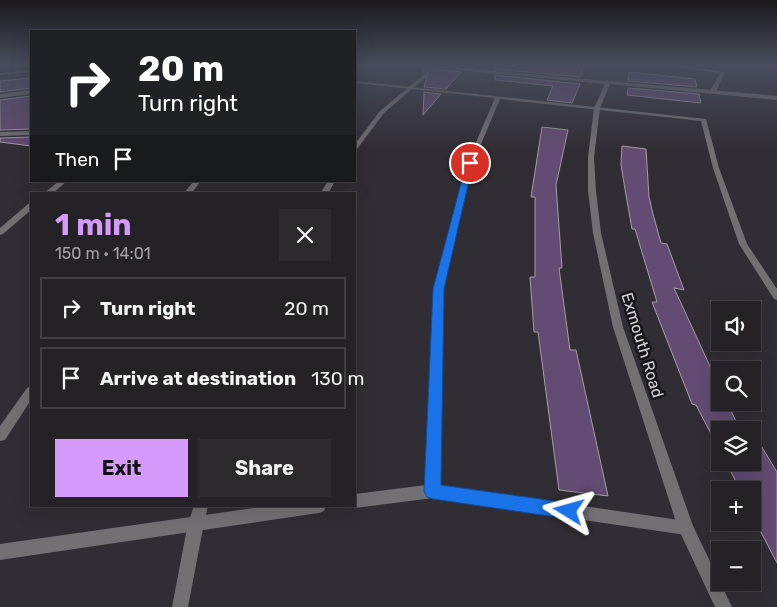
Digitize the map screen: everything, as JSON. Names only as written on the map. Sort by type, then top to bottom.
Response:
[{"type":"street","points":[[0,96],[21,93]]},
{"type":"street","points":[[356,147],[382,112],[405,93]]},
{"type":"street","points":[[462,93],[704,120],[716,168],[744,244],[777,297]]},
{"type":"street","name":"Exmouth Road","points":[[604,93],[597,108],[591,157],[592,191],[597,233],[618,327],[686,528],[724,607]]},
{"type":"street","points":[[734,93],[777,98]]},
{"type":"street","points":[[433,491],[439,289],[470,163],[498,97]]},
{"type":"street","points":[[0,134],[30,133]]},
{"type":"street","points":[[50,192],[63,182]]},
{"type":"street","points":[[189,192],[197,182]]},
{"type":"street","points":[[0,232],[30,207]]},
{"type":"street","points":[[0,436],[30,392]]},
{"type":"street","points":[[356,502],[433,491],[686,528]]},
{"type":"street","points":[[180,607],[201,507]]},
{"type":"street","points":[[0,552],[312,507]]},
{"type":"building","points":[[424,93],[441,94],[423,115]]},
{"type":"building","points":[[550,93],[576,93],[572,103],[547,100]]},
{"type":"building","points":[[627,93],[699,94],[701,103],[627,95]]},
{"type":"building","points":[[30,96],[30,129],[0,130],[0,100]]},
{"type":"building","points":[[542,127],[568,130],[556,185],[562,268],[559,268],[570,350],[576,350],[608,496],[559,490],[538,332],[534,332],[530,277],[535,277],[535,197],[531,197]]},
{"type":"building","points":[[30,137],[30,146],[0,142],[0,138]]},
{"type":"building","points":[[622,146],[646,149],[649,197],[653,214],[661,243],[667,244],[684,290],[674,288],[711,368],[711,411],[731,411],[736,421],[711,421],[711,434],[696,405],[692,404],[652,302],[657,302],[635,229],[632,229],[621,165]]},
{"type":"building","points":[[761,446],[777,472],[777,563],[760,531],[761,481],[736,481],[730,471],[761,471]]},
{"type":"route","points":[[470,163],[439,289],[433,491],[569,511]]}]
